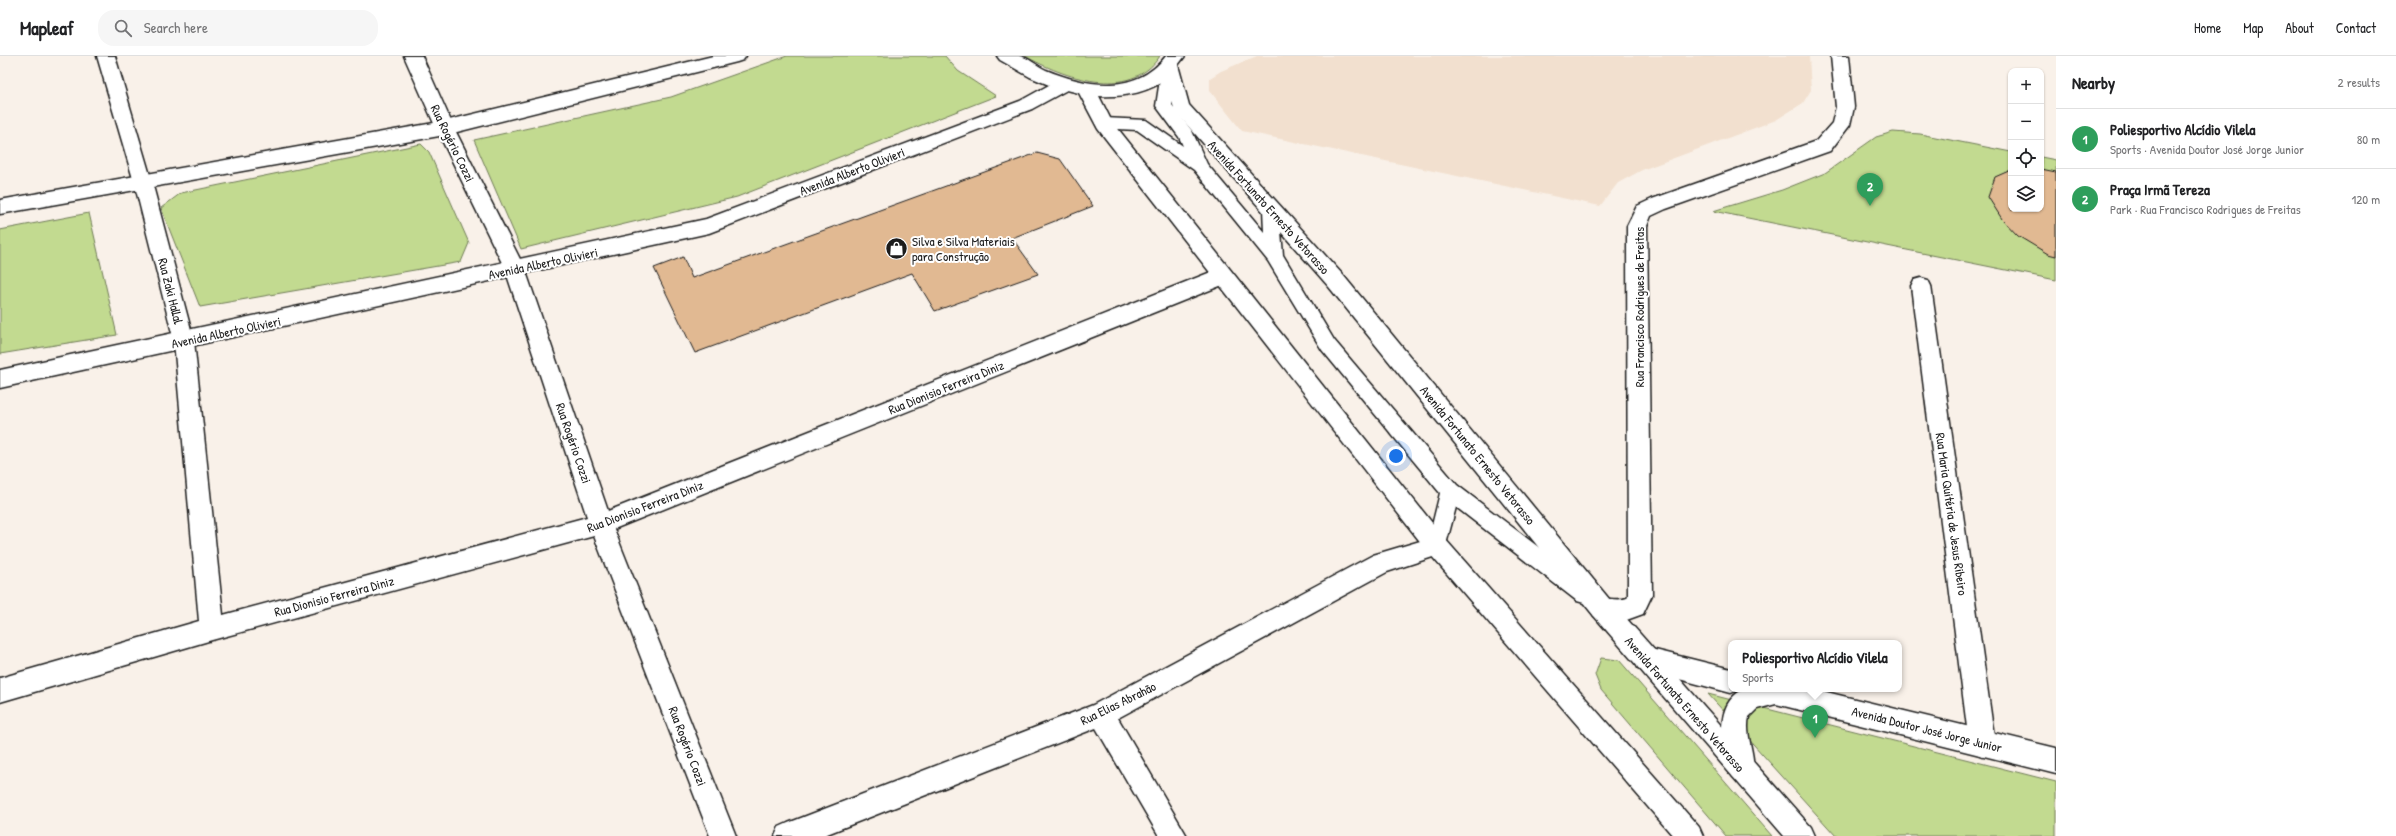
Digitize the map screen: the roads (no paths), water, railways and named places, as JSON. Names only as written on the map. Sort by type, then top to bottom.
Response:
[{"type":"street","name":"Rua Zaki Hallal","points":[[106,56],[143,182],[184,341],[212,629]]},
{"type":"street","name":"Rua Rogério Cozzi","points":[[413,56],[445,128],[515,269],[601,524],[724,836]]},
{"type":"street","points":[[0,207],[445,128],[733,56]]},
{"type":"street","points":[[1006,56],[1040,75],[1076,86],[1121,90],[1150,83],[1173,61]]},
{"type":"street","name":"Rua Francisco Rodrigues de Freitas","points":[[1602,608],[1621,611],[1635,606],[1640,595],[1636,226],[1644,211],[1659,204],[1823,146],[1842,125],[1845,107],[1840,56]]},
{"type":"street","name":"Avenida Fortunato Ernesto Vetorasso","points":[[1173,61],[1181,107],[1336,281],[1602,608],[1802,836]]},
{"type":"street","points":[[1076,86],[1223,276],[1437,546],[1690,836]]},
{"type":"street","name":"Avenida Alberto Olivieri","points":[[0,379],[184,341],[709,226],[1076,86]]},
{"type":"street","name":"Rua Dionisio Ferreira Diniz","points":[[0,690],[212,629],[601,524],[1223,276]]},
{"type":"street","name":"Rua Maria Quitéria de Jesus Ribeiro","points":[[1921,286],[1982,742]]},
{"type":"street","name":"Rua Elias Abrahão","points":[[788,836],[1101,714],[1381,563],[1437,546]]},
{"type":"street","points":[[1647,660],[1728,680]]},
{"type":"street","name":"Avenida Doutor José Jorge Junior","points":[[1742,768],[1735,746],[1735,718],[1748,701],[1766,692]]},
{"type":"street","name":"Avenida Doutor José Jorge Junior","points":[[1778,692],[2056,761]]},
{"type":"street","points":[[1101,714],[1174,836]]},
{"type":"lane","points":[[1173,61],[1164,106],[1186,135],[1200,167]]},
{"type":"lane","points":[[1104,124],[1140,124],[1200,167],[1274,256],[1328,345],[1450,491],[1602,608]]},
{"type":"lane","points":[[1271,208],[1274,256]]},
{"type":"lane","points":[[1437,546],[1450,491]]},
{"type":"place","name":"Praça Irmã Tereza","points":[[1870,206]]},
{"type":"place","name":"Silva e Silva Materiais para Construção","points":[[897,248]]},
{"type":"place","name":"Poliesportivo Alcídio Vilela","points":[[1815,738]]}]
